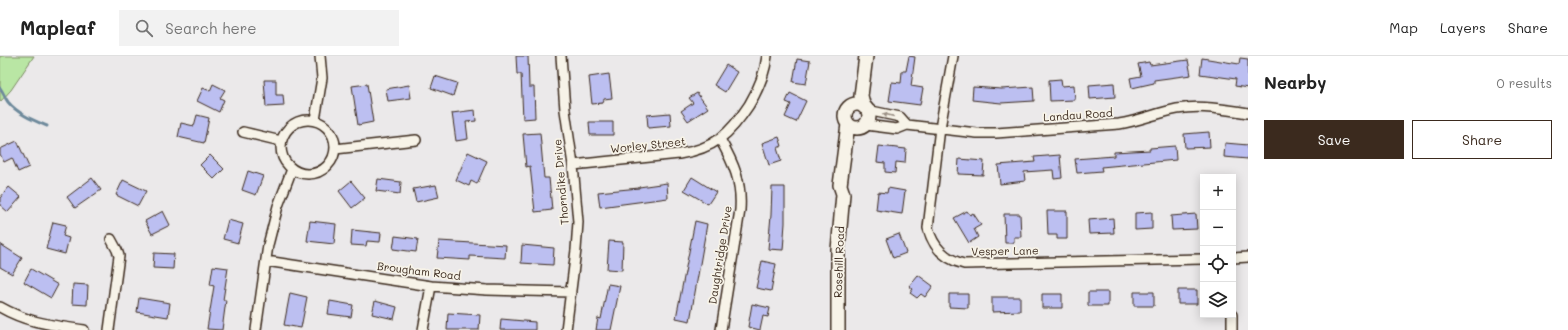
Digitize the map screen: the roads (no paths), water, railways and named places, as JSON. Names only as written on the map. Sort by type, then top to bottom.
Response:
[{"type":"main road","points":[[859,56],[850,107],[846,113],[846,120],[848,124],[855,128],[864,126],[869,117],[861,96],[866,56]]},
{"type":"main road","points":[[850,107],[857,104],[866,108]]},
{"type":"main road","name":"Rosehill Road","points":[[838,330],[838,258],[843,194],[840,185],[848,124]]},
{"type":"main road","name":"Rosehill Road","points":[[843,194],[847,188],[855,136],[864,126]]},
{"type":"street","points":[[315,120],[322,78],[320,56]]},
{"type":"street","name":"Thorndike Drive","points":[[561,56],[565,110],[573,165],[578,222],[566,330]]},
{"type":"street","name":"Worley Street","points":[[573,165],[692,152],[704,148],[720,139],[738,122],[762,80],[767,56]]},
{"type":"street","name":"Vesper Lane","points":[[953,56],[940,128],[928,228],[930,236],[937,247],[952,260],[964,264],[1200,259]]},
{"type":"street","name":"Landau Road","points":[[864,126],[897,129],[907,125],[977,133],[996,133],[1119,124],[1139,121],[1178,109],[1199,107],[1248,113]]},
{"type":"street","name":"Landau Road","points":[[866,108],[900,118],[907,125]]},
{"type":"street","points":[[303,120],[315,120],[326,126],[330,131],[334,137],[335,149],[333,158],[327,166],[320,172],[306,174],[292,169],[286,164],[280,149],[281,141],[283,135],[291,125],[303,120]]},
{"type":"street","points":[[244,132],[281,141]]},
{"type":"street","name":"Daughtridge Drive","points":[[720,139],[736,172],[741,197],[721,330]]},
{"type":"street","points":[[335,149],[416,140]]},
{"type":"street","points":[[256,330],[266,261],[278,206],[292,169]]},
{"type":"street","points":[[109,330],[119,256],[111,238]]},
{"type":"street","points":[[1236,258],[1248,258]]},
{"type":"street","name":"Brougham Road","points":[[266,261],[431,286],[487,290],[571,292]]},
{"type":"street","points":[[423,330],[431,286]]},
{"type":"street","points":[[0,307],[37,323],[84,330]]},
{"type":"street","points":[[1232,318],[1232,330]]},
{"type":"waterway","points":[[0,88],[8,102],[16,110],[47,126]]}]
